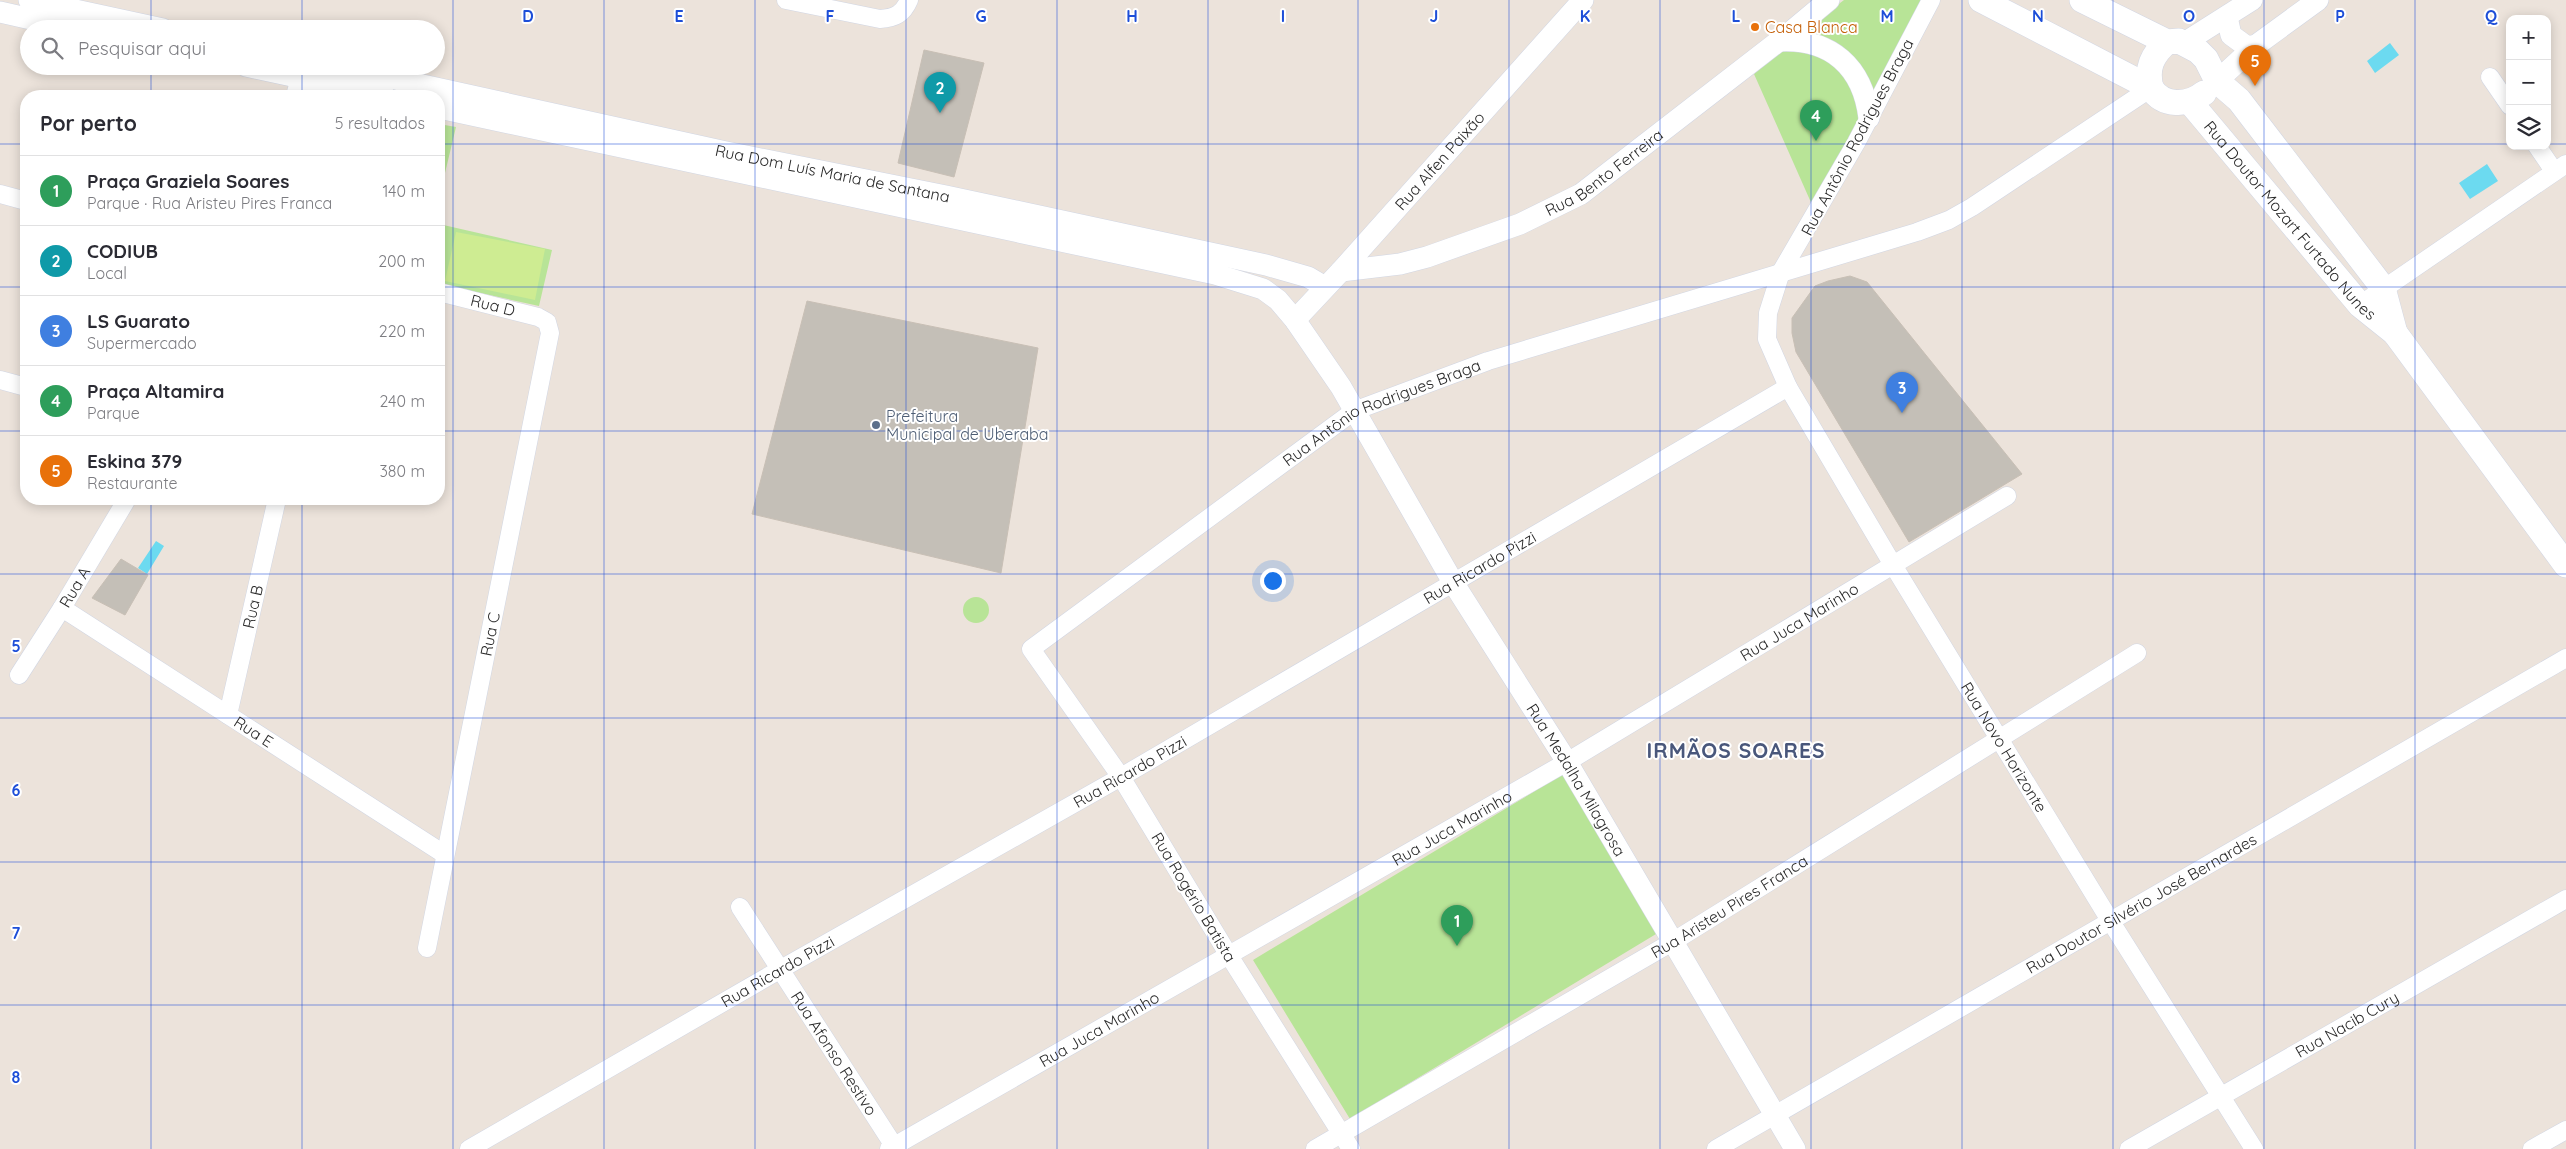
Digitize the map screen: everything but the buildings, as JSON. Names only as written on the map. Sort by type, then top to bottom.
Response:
[{"type":"main road","points":[[1981,0],[2150,88]]},
{"type":"main road","points":[[2082,0],[2175,43],[2206,59],[2217,81],[2208,90],[2190,102],[2172,102],[2155,95],[2150,88],[2148,75],[2151,61],[2175,43]]},
{"type":"main road","name":"Rua Doutor Mozart Furtado Nunes","points":[[2217,81],[2239,100],[2383,288],[2395,333]]},
{"type":"main road","name":"Rua Doutor Mozart Furtado Nunes","points":[[2190,102],[2360,305],[2395,333],[2566,565]]},
{"type":"street","points":[[29,0],[121,20]]},
{"type":"street","points":[[786,0],[867,18],[893,18],[901,14],[909,0]]},
{"type":"street","name":"Rua Alfen Paixão","points":[[1295,320],[1342,271],[1583,0]]},
{"type":"street","name":"Rua Bento Ferreira","points":[[1342,271],[1400,264],[1427,257],[1520,224],[1581,194],[1830,0]]},
{"type":"street","name":"Rua Antônio Rodrigues Braga","points":[[1767,339],[1768,313],[1781,272],[1869,118],[1931,0]]},
{"type":"street","points":[[2175,43],[2227,17],[2252,0]]},
{"type":"street","points":[[2217,81],[2255,46],[2318,0]]},
{"type":"street","points":[[0,12],[35,20]]},
{"type":"street","points":[[2227,17],[2230,35],[2246,46],[2255,46]]},
{"type":"street","points":[[1779,41],[1801,41],[1822,47],[1846,63],[1862,87],[1869,118]]},
{"type":"street","points":[[269,75],[303,88],[324,90]]},
{"type":"street","name":"Rua Dom Luís Maria de Santana","points":[[377,75],[445,90]]},
{"type":"street","points":[[2490,77],[2509,105]]},
{"type":"street","points":[[1781,272],[1917,232],[1948,220],[1972,207],[2150,88]]},
{"type":"street","name":"Rua Dom Luís Maria de Santana","points":[[445,90],[726,152],[946,196],[1266,265],[1308,277],[1325,287]]},
{"type":"street","name":"Rua Dom Luís Maria de Santana","points":[[445,109],[1215,274],[1263,289],[1278,300],[1295,320],[1341,387],[1354,411]]},
{"type":"street","points":[[2360,305],[2560,168],[2541,150]]},
{"type":"street","points":[[0,194],[20,199]]},
{"type":"street","name":"Rua Antônio Rodrigues Braga","points":[[1031,649],[1354,411],[1488,361],[1781,272]]},
{"type":"street","name":"Rua D","points":[[445,294],[538,317],[547,322]]},
{"type":"street","name":"Rua C","points":[[427,948],[444,854],[550,333],[547,322]]},
{"type":"street","name":"Rua Novo Horizonte","points":[[1767,339],[1788,387],[1893,565],[2111,922],[2254,1149]]},
{"type":"street","points":[[0,380],[20,385]]},
{"type":"street","name":"Rua Ricardo Pizzi","points":[[470,1149],[781,968],[1121,777],[1788,387]]},
{"type":"street","name":"Rua Medalha Milagrosa","points":[[1354,411],[1454,584],[1567,762],[1795,1149]]},
{"type":"street","name":"Rua Juca Marinho","points":[[893,1148],[1228,954],[1567,762],[2007,496]]},
{"type":"street","name":"Rua A","points":[[19,674],[62,608],[123,505]]},
{"type":"street","name":"Rua B","points":[[228,715],[276,505]]},
{"type":"street","name":"Rua E","points":[[62,608],[444,854]]},
{"type":"street","name":"Rua Rogério Batista","points":[[1031,649],[1121,777],[1228,954],[1351,1149]]},
{"type":"street","name":"Rua Aristeu Pires Franca","points":[[1315,1149],[1674,941],[2137,653]]},
{"type":"street","name":"Rua Doutor Silvério José Bernardes","points":[[1716,1149],[2566,658]]},
{"type":"street","name":"Rua Nacib Cury","points":[[2129,1149],[2566,899]]},
{"type":"street","name":"Rua Afonso Restivo","points":[[740,907],[781,968],[893,1148]]},
{"type":"street","points":[[2532,1149],[2566,1130]]},
{"type":"green space","points":[[1844,0],[1925,0],[1813,207],[1754,74],[1801,33]]},
{"type":"green space","points":[[445,125],[456,127],[445,173]]},
{"type":"green space","points":[[445,225],[552,250],[539,306],[445,285]]},
{"type":"green space","points":[[456,232],[545,249],[535,300],[445,281]]},
{"type":"green space","points":[[976,597],[985,601],[989,610],[985,619],[976,623],[967,619],[963,610],[967,601]]},
{"type":"green space","points":[[1565,773],[1661,931],[1350,1119],[1253,960]]},
{"type":"water","points":[[2390,43],[2399,55],[2375,73],[2367,61]]},
{"type":"water","points":[[2487,164],[2498,181],[2470,199],[2459,183]]},
{"type":"water","points":[[156,541],[164,546],[147,574],[138,568]]},
{"type":"place","name":"Casa Blanca","points":[[1755,27]]},
{"type":"place","name":"Eskina 379","points":[[2255,86]]},
{"type":"place","name":"CODIUB","points":[[940,113]]},
{"type":"place","name":"Praça Altamira","points":[[1816,141]]},
{"type":"place","name":"LS Guarato","points":[[1902,413]]},
{"type":"place","name":"Prefeitura Municipal de Uberaba","points":[[876,425]]},
{"type":"place","name":"Praça Graziela Soares","points":[[1457,946]]},
{"type":"district","name":"IRMÃOS SOARES","points":[[1736,750]]}]
